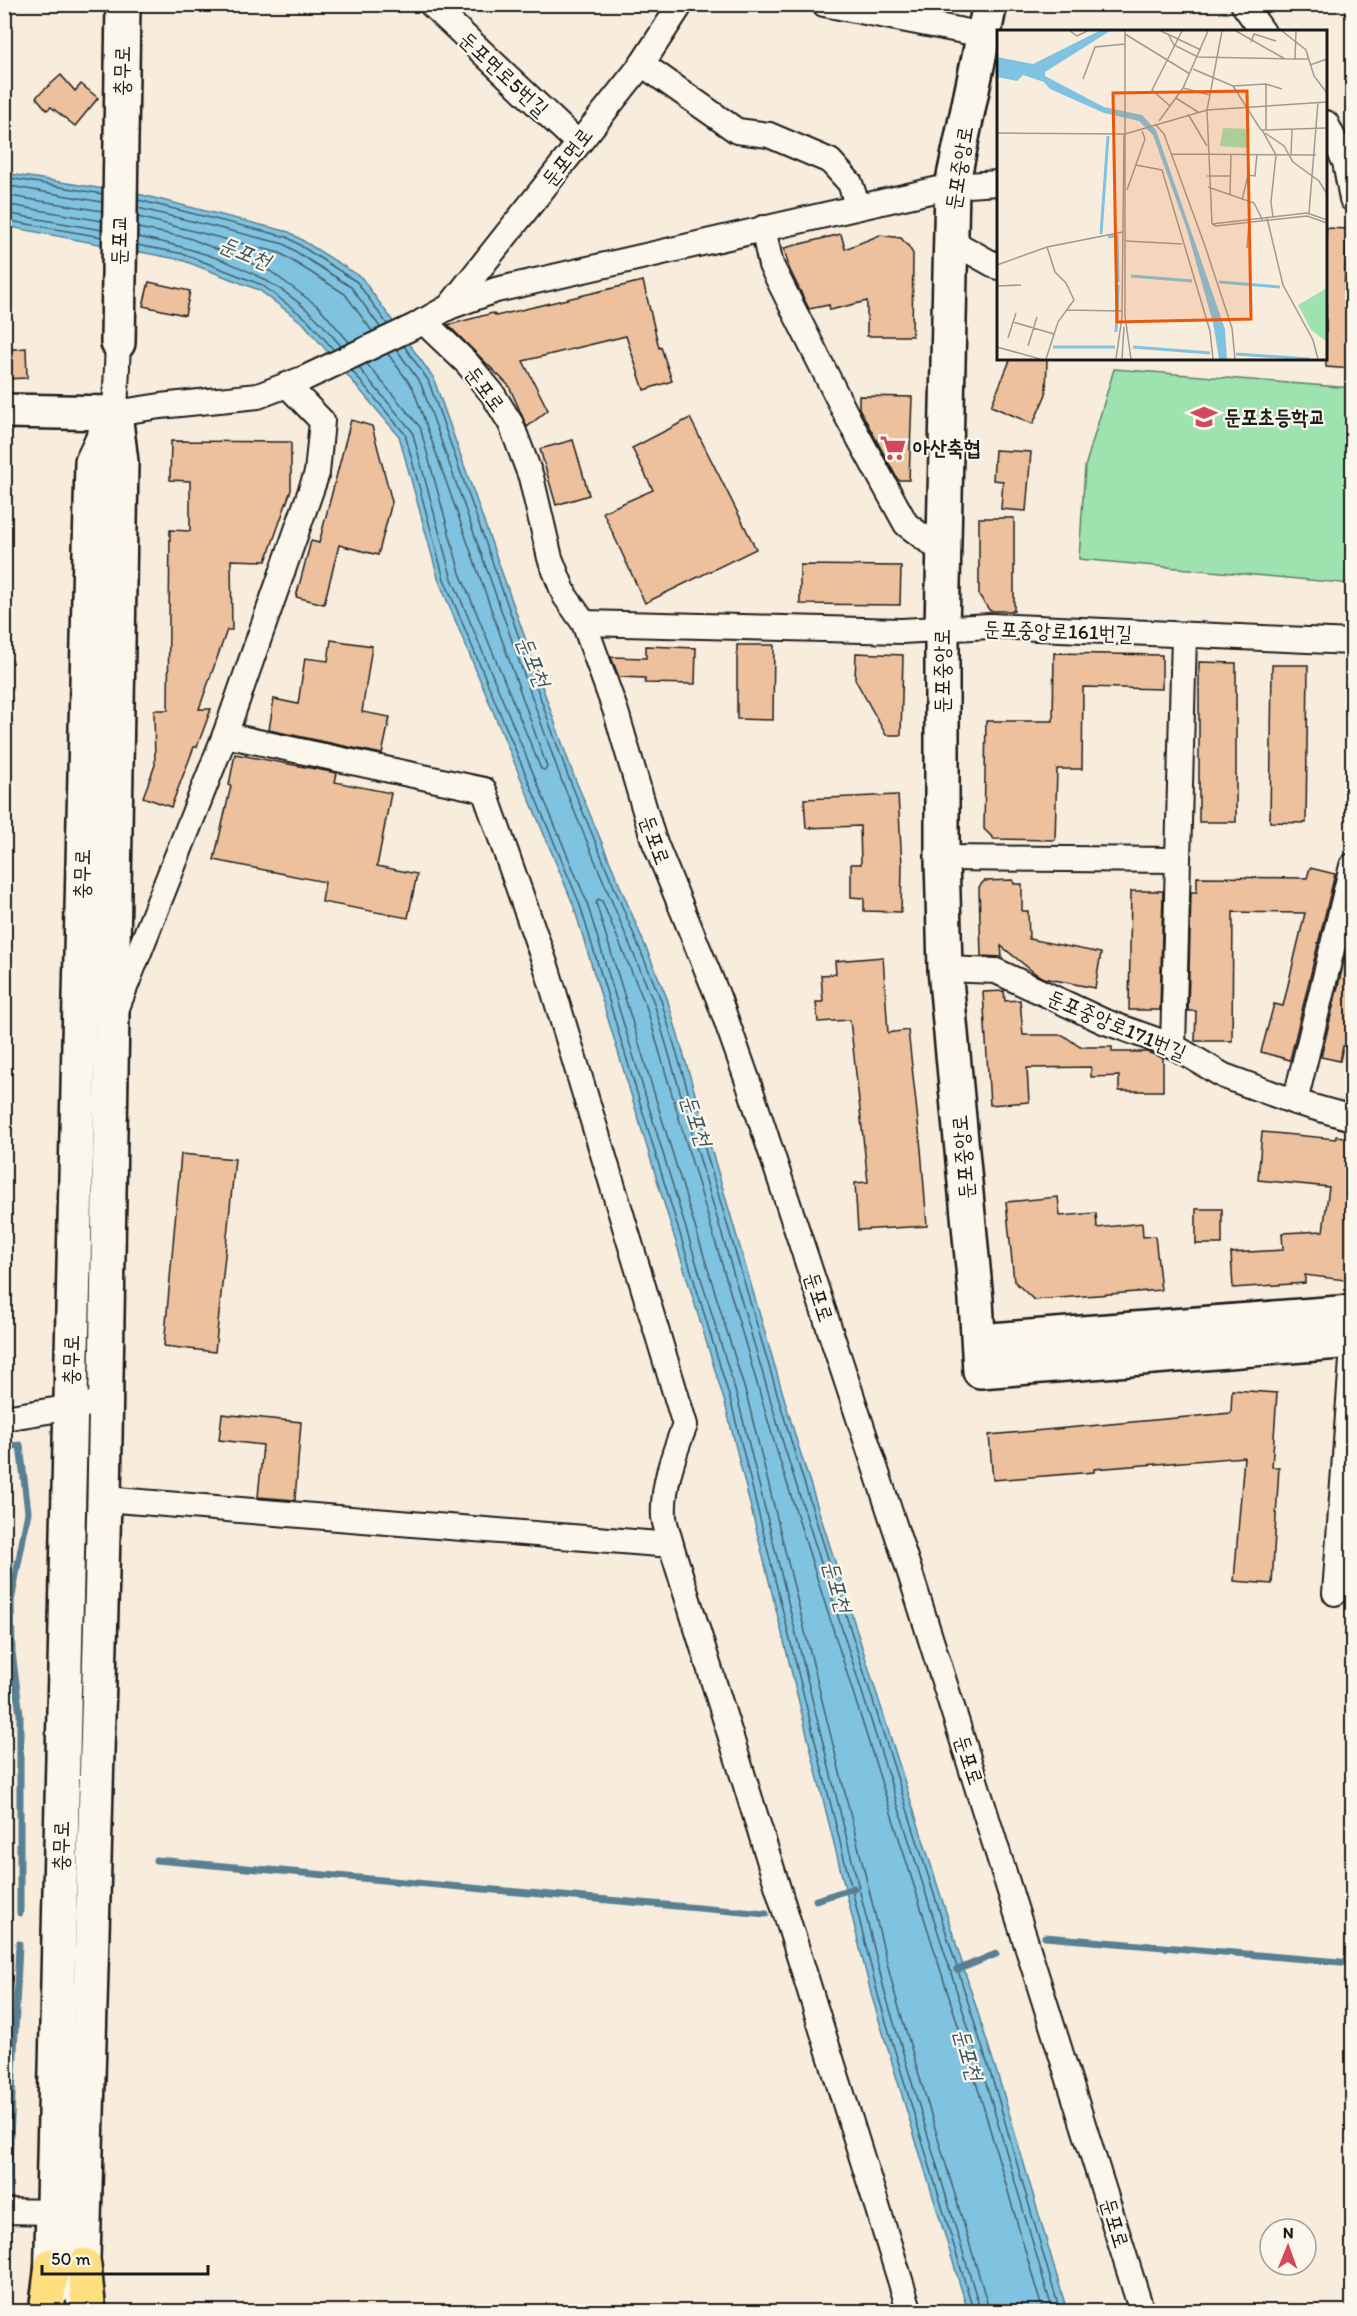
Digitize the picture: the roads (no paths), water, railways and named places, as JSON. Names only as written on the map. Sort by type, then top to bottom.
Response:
[{"type":"main road","points":[[48,2312],[68,2265]]},
{"type":"main road","points":[[68,2265],[89,2312]]},
{"type":"street","name":"충무로","points":[[121,138],[123,4]]},
{"type":"street","name":"둔포면로5번길","points":[[431,4],[578,142]]},
{"type":"street","name":"둔포면로","points":[[449,307],[642,64],[681,4]]},
{"type":"street","points":[[824,4],[987,20]]},
{"type":"street","points":[[1244,4],[1262,30]]},
{"type":"street","name":"둔포중앙로","points":[[987,20],[952,186],[942,629],[942,858],[945,969],[980,1371],[1353,1341]]},
{"type":"street","points":[[642,64],[737,131],[769,135],[830,161],[850,183],[858,207]]},
{"type":"street","points":[[1327,126],[1353,199]]},
{"type":"street","name":"둔포교","points":[[118,343],[121,138]]},
{"type":"street","points":[[4,411],[115,413],[258,396],[296,382],[449,307],[496,290],[952,186],[997,183]]},
{"type":"street","points":[[763,228],[771,265],[849,420],[906,524],[944,553]]},
{"type":"street","points":[[951,241],[997,266]]},
{"type":"street","name":"둔포로","points":[[419,323],[479,378],[492,393],[511,424],[531,477],[550,558],[565,596],[584,623],[616,712],[653,838],[718,997],[747,1079],[909,1570],[1143,2312]]},
{"type":"street","name":"충무로","points":[[68,2265],[104,1499],[121,462],[115,413],[118,343]]},
{"type":"street","points":[[111,1022],[225,735],[317,473],[322,421],[296,382]]},
{"type":"street","name":"충무로","points":[[81,2312],[54,2212],[92,462],[115,413]]},
{"type":"street","name":"둔포중앙로161번길","points":[[584,623],[891,630],[990,627],[1353,642]]},
{"type":"street","points":[[1173,1046],[1184,636]]},
{"type":"street","points":[[225,735],[484,790],[547,969],[685,1425],[675,1451],[664,1498],[664,1519],[671,1545],[910,2312]]},
{"type":"street","points":[[942,858],[1177,860]]},
{"type":"street","points":[[1295,1102],[1353,866]]},
{"type":"street","name":"둔포중앙로171번길","points":[[945,969],[996,971],[1103,1021],[1173,1046],[1224,1076],[1295,1102],[1353,1118]]},
{"type":"street","points":[[979,1341],[1353,1312]]},
{"type":"street","points":[[1335,1593],[1353,1360]]},
{"type":"street","points":[[4,1418],[104,1402]]},
{"type":"street","points":[[104,1499],[671,1545]]},
{"type":"street","points":[[4,2211],[54,2212]]},
{"type":"water","name":"둔포천","points":[[4,171],[16,175],[142,195],[289,232],[361,277],[433,377],[573,774],[667,998],[797,1442],[1002,2089],[1067,2311],[968,2311],[872,1997],[725,1403],[573,904],[439,581],[399,436],[304,324],[259,290],[182,260],[5,226]]},
{"type":"waterway","points":[[4,1447],[20,1445],[28,1512],[11,1601],[12,1652],[20,1715],[20,1913]]},
{"type":"waterway","points":[[156,1860],[766,1914]]},
{"type":"waterway","points":[[816,1900],[854,1888]]},
{"type":"waterway","points":[[1045,1937],[1352,1963]]},
{"type":"waterway","points":[[7,2204],[19,1944]]},
{"type":"waterway","points":[[957,1970],[996,1954]]},
{"type":"waterway","points":[[4,2251],[6,2224]]},
{"type":"place","name":"둔포초등학교","points":[[1204,417]]},
{"type":"place","name":"아산축협","points":[[893,448]]}]
